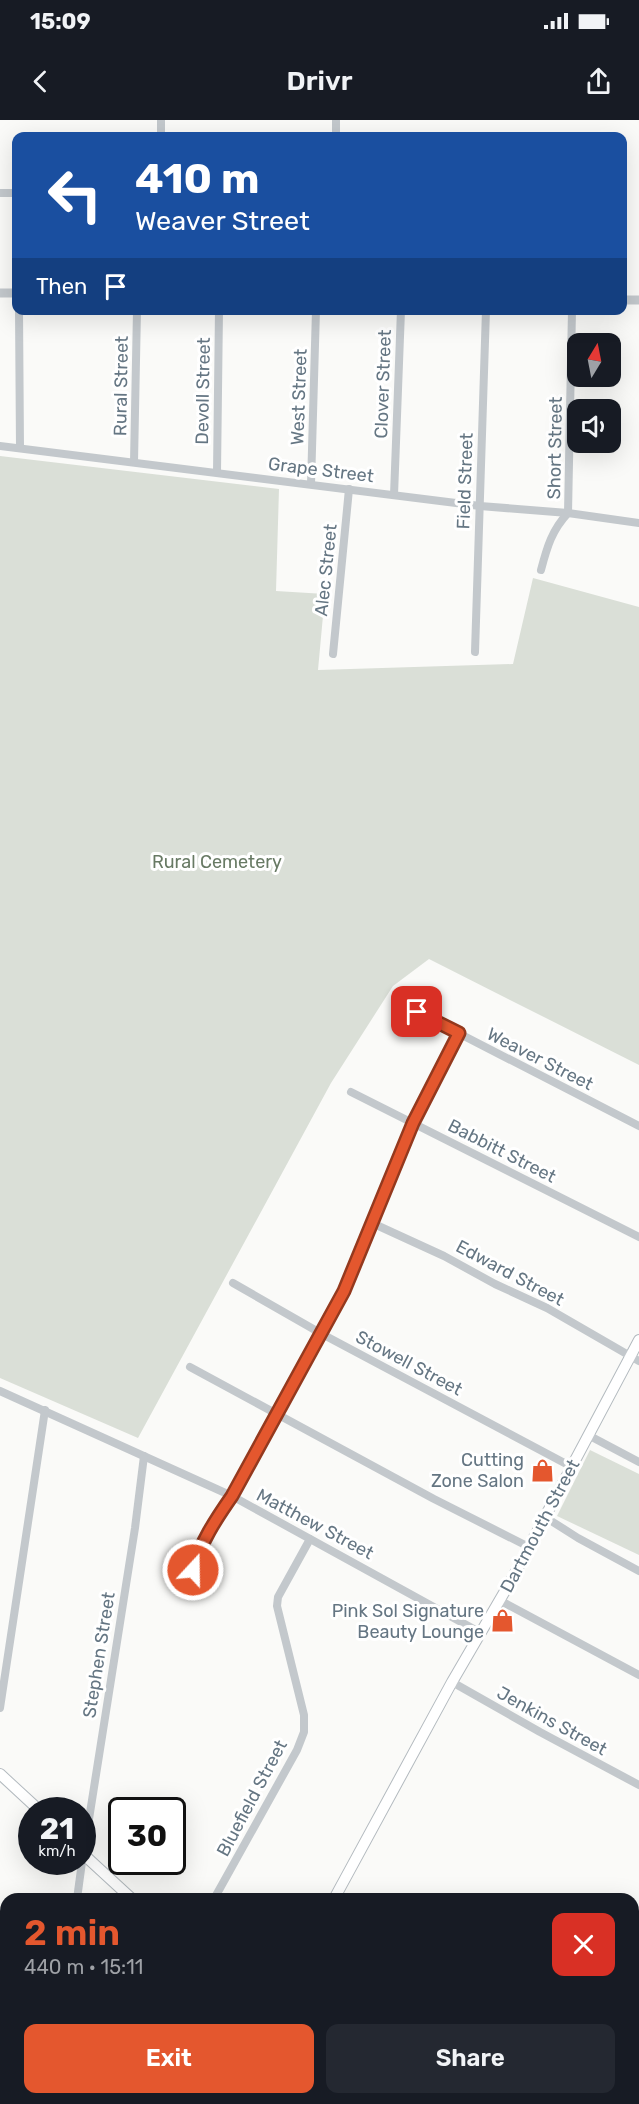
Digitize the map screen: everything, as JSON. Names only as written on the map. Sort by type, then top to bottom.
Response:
[{"type":"main road","name":"Dartmouth Street","points":[[337,1893],[452,1682],[529,1547],[588,1435],[635,1358],[639,1340]]},
{"type":"main road","points":[[0,1774],[25,1797]]},
{"type":"main road","points":[[96,1865],[126,1893]]},
{"type":"street","points":[[19,315],[20,448]]},
{"type":"street","name":"Rural Street","points":[[134,462],[137,315]]},
{"type":"street","name":"Devoll Street","points":[[217,472],[219,315]]},
{"type":"street","name":"West Street","points":[[311,484],[316,315]]},
{"type":"street","name":"Clover Street","points":[[394,495],[401,315]]},
{"type":"street","name":"Field Street","points":[[475,652],[486,315]]},
{"type":"street","name":"Short Street","points":[[568,513],[572,315]]},
{"type":"street","name":"Grape Street","points":[[0,446],[480,506],[568,513],[639,523]]},
{"type":"street","name":"Alec Street","points":[[333,654],[349,489]]},
{"type":"street","points":[[541,570],[553,533],[568,513]]},
{"type":"street","name":"Weaver Street","points":[[396,1001],[639,1126]]},
{"type":"street","points":[[190,1583],[196,1558],[215,1520],[232,1496],[344,1291],[413,1123],[459,1033]]},
{"type":"street","name":"Babbitt Street","points":[[351,1092],[639,1237]]},
{"type":"street","name":"Edward Street","points":[[372,1223],[547,1308],[635,1358]]},
{"type":"street","name":"Stowell Street","points":[[233,1283],[322,1334],[572,1467]]},
{"type":"street","points":[[190,1367],[276,1415],[529,1547]]},
{"type":"street","name":"Matthew Street","points":[[0,1391],[232,1496],[480,1633]]},
{"type":"street","points":[[0,1708],[45,1410]]},
{"type":"street","points":[[588,1435],[639,1462]]},
{"type":"street","name":"Stephen Street","points":[[92,1797],[135,1528],[144,1456]]},
{"type":"street","points":[[545,1517],[578,1538],[639,1570]]},
{"type":"street","name":"Bluefield Street","points":[[217,1893],[297,1750],[304,1732],[304,1715],[277,1606],[278,1597],[310,1539]]},
{"type":"street","points":[[499,1600],[639,1675]]},
{"type":"street","name":"Jenkins Street","points":[[452,1682],[639,1785]]},
{"type":"street","name":"Stephen Street","points":[[78,1893],[80,1875]]},
{"type":"green space","name":"Rural Cemetery","points":[[0,456],[279,489],[276,591],[325,594],[318,670],[513,664],[533,578],[639,607],[639,1065],[429,959],[393,986],[331,1083],[138,1438],[0,1378]]},
{"type":"green space","points":[[590,1450],[639,1474],[639,1555],[557,1516]]},
{"type":"place","name":"Cutting Zone Salon","points":[[542,1470]]},
{"type":"place","name":"Pink Sol Signature Beauty Lounge","points":[[502,1621]]},
{"type":"route","points":[[193,1570],[196,1558],[215,1520],[232,1496],[344,1291],[413,1123],[459,1033],[417,1012]]}]
